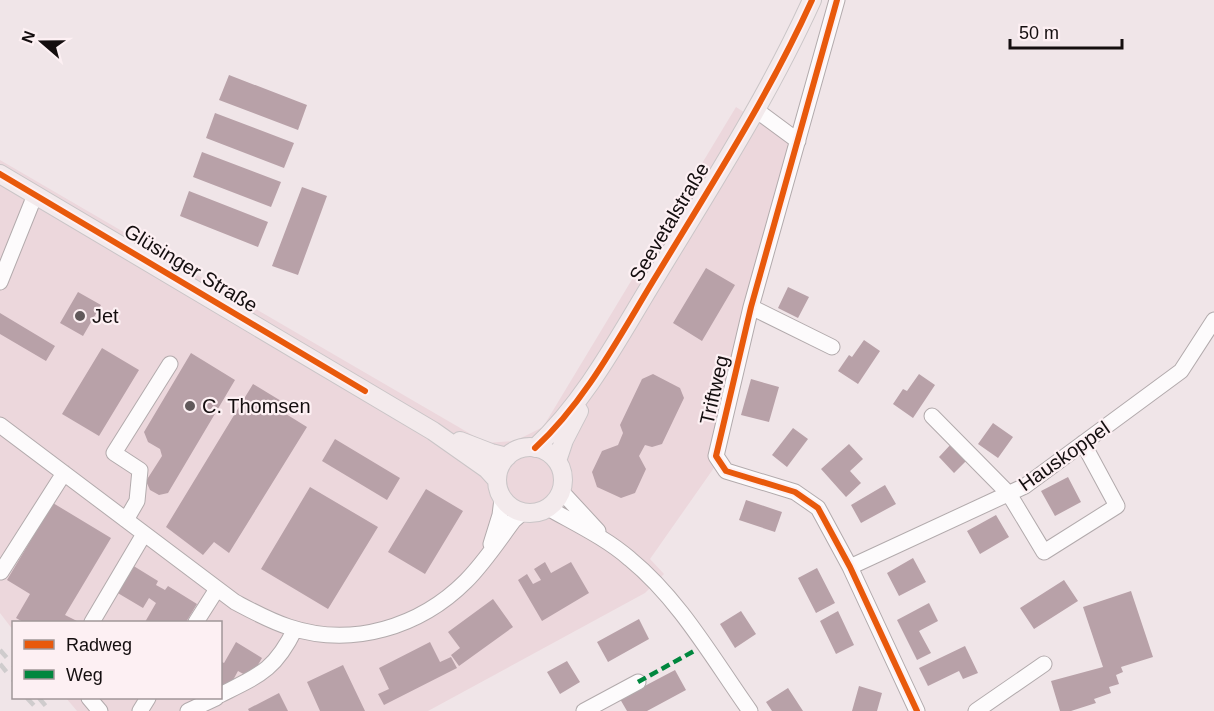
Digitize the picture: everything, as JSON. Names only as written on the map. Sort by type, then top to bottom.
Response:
[{"type":"main road","name":"Seevetalstraße","points":[[535,448],[553,431],[600,366],[756,110],[812,0]]},
{"type":"main road","name":"Glüsinger Straße","points":[[0,174],[433,431],[487,469],[497,480]]},
{"type":"main road","name":"Seevetalstraße","points":[[557,461],[564,440],[600,366]]},
{"type":"main road","name":"Glüsinger Straße","points":[[433,431],[507,457]]},
{"type":"main road","points":[[525,447],[535,448],[544,450],[557,461],[563,481],[561,492],[548,508],[540,512],[522,513],[502,499],[497,480],[501,463],[507,457],[525,447]]},
{"type":"street","name":"Triftweg","points":[[837,0],[751,307],[716,456],[726,471],[795,492],[818,508],[850,567],[917,711]]},
{"type":"street","points":[[756,110],[798,141]]},
{"type":"street","points":[[0,282],[35,195]]},
{"type":"street","points":[[751,307],[832,347]]},
{"type":"street","name":"Hauskoppel","points":[[850,567],[1025,486],[1181,371],[1214,320]]},
{"type":"street","points":[[126,520],[137,501],[140,470],[114,453],[170,364]]},
{"type":"street","points":[[932,416],[1009,494],[1044,552],[1117,506],[1083,443]]},
{"type":"street","points":[[0,424],[235,602],[259,615],[295,629],[341,636],[366,634],[394,627],[416,618],[465,583],[522,513]]},
{"type":"street","points":[[1,572],[64,473]]},
{"type":"street","points":[[561,492],[610,544]]},
{"type":"street","points":[[487,556],[500,515],[502,499]]},
{"type":"street","points":[[548,508],[631,559],[680,611],[750,711]]},
{"type":"street","points":[[93,621],[144,534]]},
{"type":"street","points":[[197,621],[218,589]]},
{"type":"street","points":[[222,695],[260,674],[273,664],[285,650],[295,629]]},
{"type":"street","points":[[976,711],[1044,664]]},
{"type":"street","points":[[584,711],[638,682]]},
{"type":"street","points":[[90,699],[100,711]]},
{"type":"street","points":[[188,711],[214,699]]},
{"type":"shaded area","points":[[736,107],[802,150],[771,258],[723,455],[650,559],[664,574],[645,593],[428,711],[77,711],[67,699],[222,699],[222,621],[12,621],[12,629],[0,613],[0,160],[486,443],[515,441],[543,427]]},
{"type":"building","points":[[229,75],[307,105],[298,130],[219,100]]},
{"type":"building","points":[[215,113],[294,143],[284,168],[206,138]]},
{"type":"building","points":[[202,152],[281,182],[271,207],[193,177]]},
{"type":"building","points":[[302,187],[327,196],[298,275],[272,266]]},
{"type":"building","points":[[189,191],[268,222],[258,247],[180,216]]},
{"type":"building","points":[[706,268],[735,285],[702,341],[673,323]]},
{"type":"building","points":[[788,287],[809,297],[798,318],[778,308]]},
{"type":"building","points":[[78,292],[101,305],[83,336],[60,323]]},
{"type":"building","points":[[0,313],[55,346],[46,361],[0,334]]},
{"type":"building","points":[[864,340],[880,351],[858,384],[838,371],[849,355],[852,357]]},
{"type":"building","points":[[102,348],[139,370],[99,436],[62,414]]},
{"type":"building","name":"C. Thomsen","points":[[191,353],[235,380],[168,493],[159,495],[150,490],[146,481],[162,456],[160,449],[148,442],[144,432]]},
{"type":"building","points":[[653,374],[680,388],[684,398],[662,444],[652,447],[645,445],[639,456],[646,469],[635,493],[621,498],[597,487],[592,472],[602,451],[618,445],[623,433],[620,425],[642,379]]},
{"type":"building","points":[[919,374],[935,385],[913,418],[893,404],[903,389],[907,391]]},
{"type":"building","points":[[751,379],[779,387],[769,422],[741,415]]},
{"type":"building","points":[[253,384],[291,407],[286,414],[307,427],[229,553],[214,542],[203,555],[166,527]]},
{"type":"building","points":[[993,423],[1013,437],[998,458],[978,444]]},
{"type":"building","points":[[793,428],[808,439],[787,467],[772,455]]},
{"type":"building","points":[[335,439],[400,478],[387,500],[322,461]]},
{"type":"building","points":[[952,443],[968,459],[954,473],[939,457]]},
{"type":"building","points":[[849,444],[863,459],[850,471],[861,483],[846,497],[821,469]]},
{"type":"building","points":[[1068,477],[1081,502],[1055,516],[1041,491]]},
{"type":"building","points":[[885,485],[896,504],[861,523],[851,505]]},
{"type":"building","points":[[310,487],[378,527],[328,609],[261,569]]},
{"type":"building","points":[[426,489],[463,511],[425,574],[388,552]]},
{"type":"building","points":[[746,500],[782,512],[775,532],[739,520]]},
{"type":"building","points":[[53,503],[111,538],[65,615],[77,621],[21,621],[16,618],[30,594],[7,580]]},
{"type":"building","points":[[996,515],[1009,537],[980,554],[967,531]]},
{"type":"building","points":[[913,558],[926,582],[899,596],[887,573]]},
{"type":"building","points":[[545,562],[551,573],[571,562],[589,593],[542,621],[518,580],[527,574],[533,584],[541,580],[534,569]]},
{"type":"building","points":[[132,565],[158,581],[156,585],[165,590],[168,586],[197,604],[187,621],[146,621],[156,603],[149,598],[143,608],[116,592]]},
{"type":"building","points":[[817,568],[835,603],[816,613],[798,578]]},
{"type":"building","points":[[1064,580],[1078,601],[1034,629],[1020,608]]},
{"type":"building","points":[[1131,591],[1153,657],[1121,667],[1123,672],[1116,675],[1119,684],[1109,687],[1111,693],[1094,699],[1096,703],[1071,711],[1060,711],[1051,681],[1103,667],[1083,607]]},
{"type":"building","points":[[493,599],[513,627],[459,666],[451,655],[460,648],[448,632]]},
{"type":"building","points":[[929,603],[938,621],[919,631],[931,653],[917,660],[897,620]]},
{"type":"building","points":[[741,611],[756,634],[735,648],[720,624]]},
{"type":"building","points":[[838,611],[854,645],[836,654],[820,621]]},
{"type":"building","points":[[639,619],[649,639],[608,662],[597,642]]},
{"type":"building","points":[[236,642],[262,658],[252,675],[247,676],[238,671],[232,682],[222,685],[222,662],[224,663]]},
{"type":"building","points":[[430,642],[440,662],[451,657],[457,668],[384,705],[378,694],[389,689],[379,668]]},
{"type":"building","points":[[965,646],[978,673],[963,679],[959,671],[928,686],[919,668]]},
{"type":"building","points":[[567,661],[580,682],[560,694],[547,672]]},
{"type":"building","points":[[343,665],[365,711],[320,711],[307,682]]},
{"type":"building","points":[[675,670],[686,690],[647,711],[627,711],[620,699]]},
{"type":"building","points":[[859,686],[882,693],[877,711],[852,711]]},
{"type":"building","points":[[788,688],[803,711],[772,711],[766,702]]},
{"type":"building","points":[[279,693],[288,711],[249,711],[248,709]]},
{"type":"railway","points":[[0,650],[12,664]]},
{"type":"railway","points":[[0,664],[12,679]]},
{"type":"railway","points":[[28,699],[39,711]]},
{"type":"railway","points":[[40,699],[50,711]]},
{"type":"marked path","points":[[638,682],[694,651]]},
{"type":"cycle path","points":[[535,448],[571,409],[617,342],[759,105],[812,0]]},
{"type":"cycle path","points":[[837,0],[751,307],[716,456],[726,471],[795,492],[818,508],[850,567],[917,711]]},
{"type":"cycle path","points":[[0,174],[365,391]]},
{"type":"place","name":"Jet","points":[[80,316]]},
{"type":"place","name":"C. Thomsen","points":[[190,406]]}]
